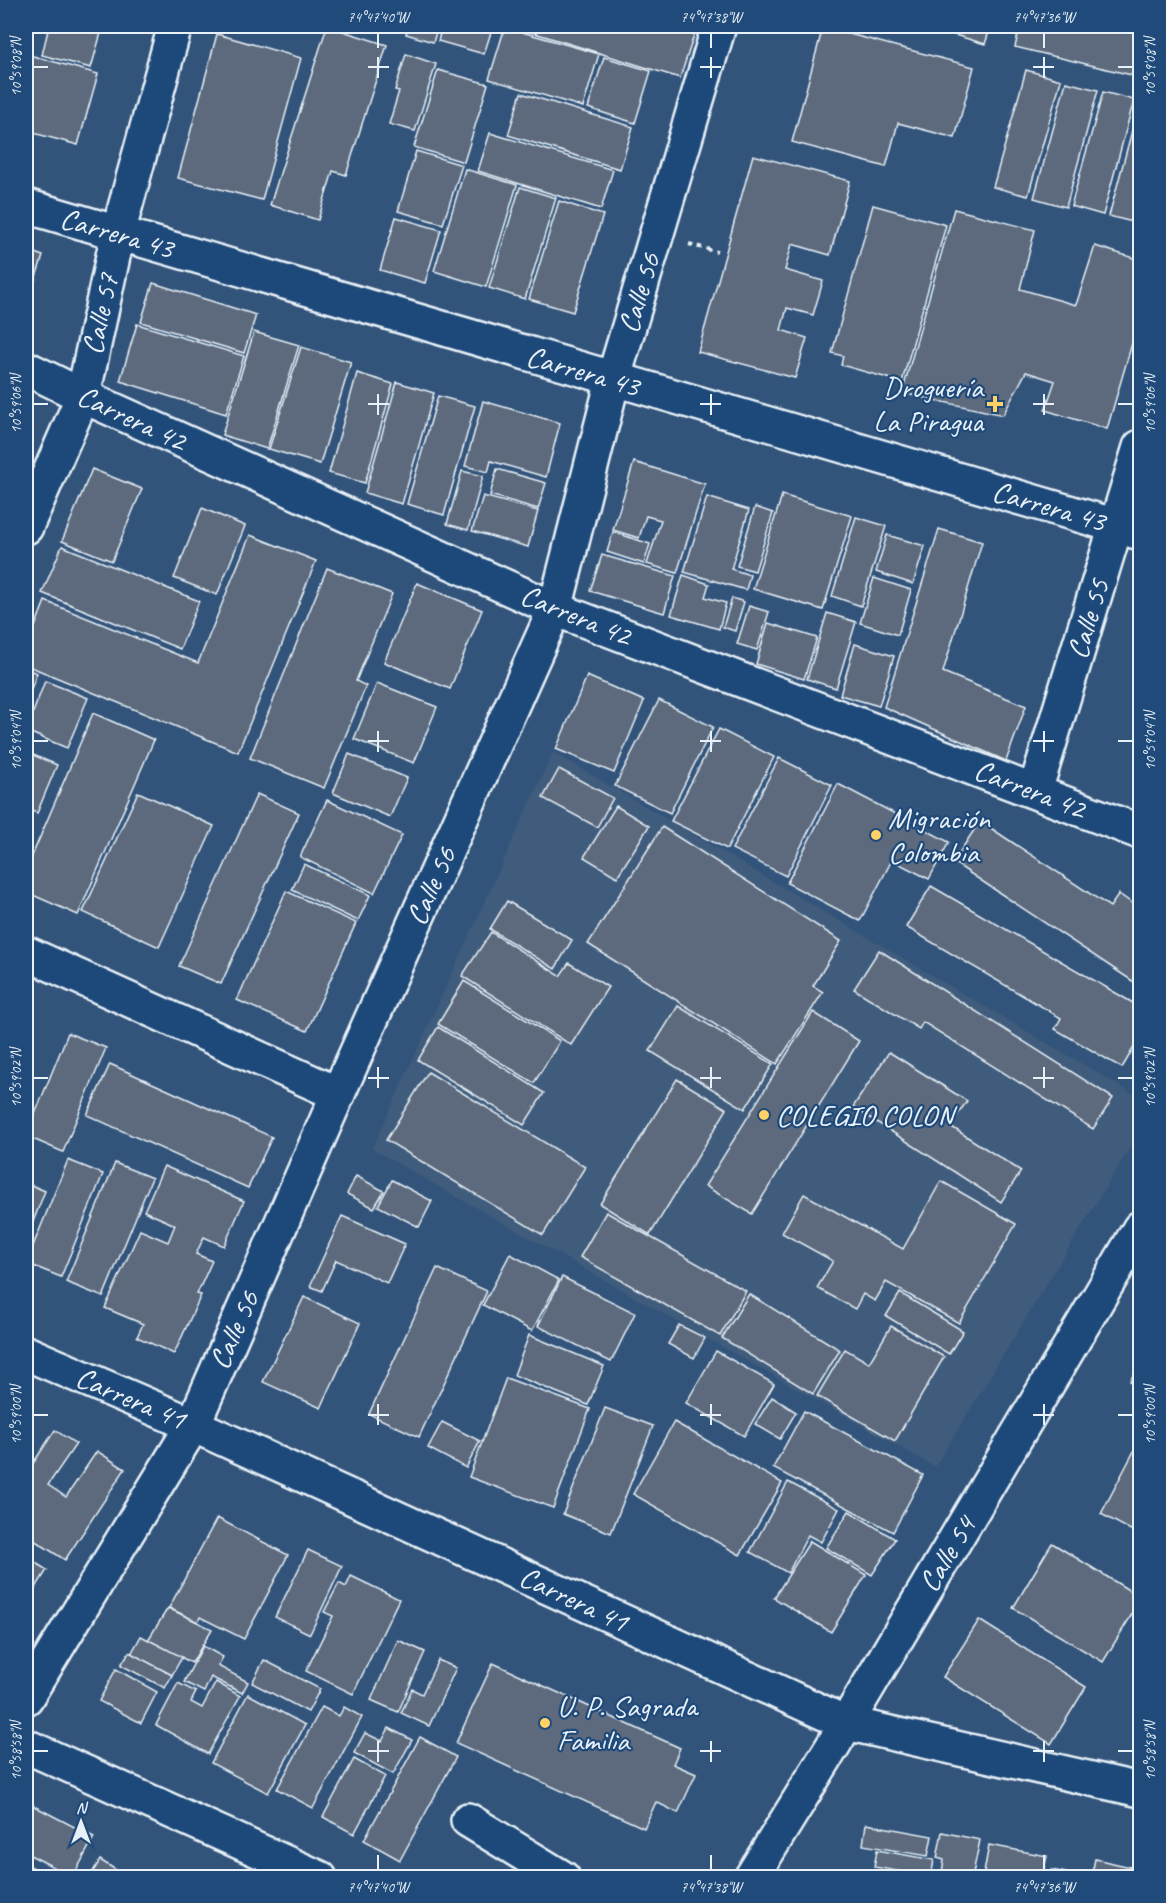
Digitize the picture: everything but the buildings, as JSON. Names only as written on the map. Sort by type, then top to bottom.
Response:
[{"type":"street","name":"Calle 57","points":[[26,527],[82,396],[118,233],[175,26]]},
{"type":"street","name":"Calle 56","points":[[26,1698],[193,1425],[555,609],[613,380],[719,26]]},
{"type":"street","name":"Carrera 43","points":[[26,206],[613,380],[1128,529]]},
{"type":"street","name":"Carrera 42","points":[[26,368],[82,396],[555,609],[1140,832]]},
{"type":"street","name":"Calle 55","points":[[1035,791],[1128,529],[1140,447]]},
{"type":"street","points":[[26,953],[338,1094]]},
{"type":"street","name":"Calle 54","points":[[751,1878],[846,1723],[1140,1228]]},
{"type":"street","name":"Carrera 41","points":[[26,1353],[193,1425],[846,1723],[1140,1790]]},
{"type":"street","points":[[26,1746],[320,1878]]},
{"type":"street","points":[[468,1820],[563,1878]]},
{"type":"shaded area","name":"COLEGIO COLON","points":[[553,752],[1140,1098],[1140,1131],[935,1467],[372,1149]]},
{"type":"place","name":"Droguería La Piragua","points":[[995,404]]},
{"type":"place","name":"Migración Colombia","points":[[876,835]]},
{"type":"place","name":"COLEGIO COLON","points":[[764,1115]]},
{"type":"place","name":"U. P. Sagrada Familia","points":[[545,1723]]}]
